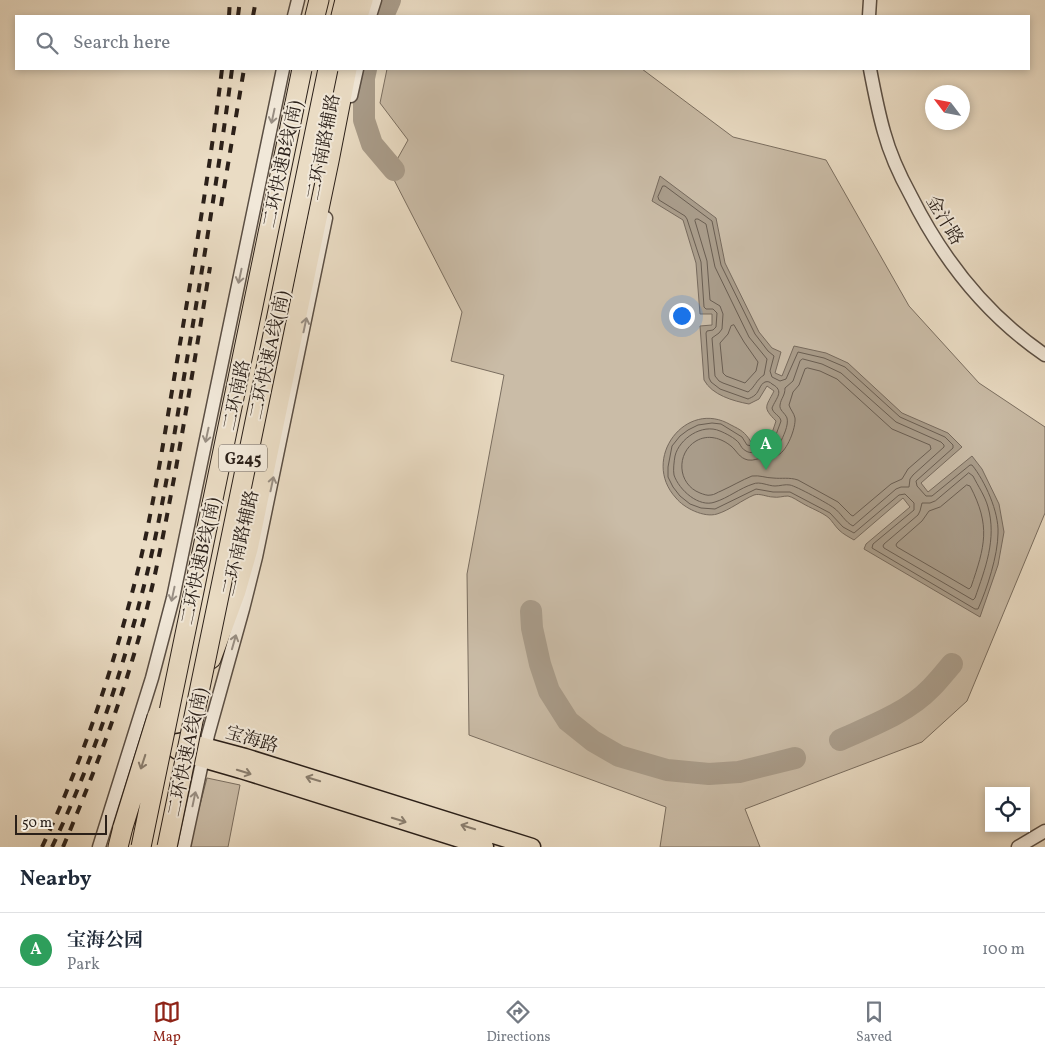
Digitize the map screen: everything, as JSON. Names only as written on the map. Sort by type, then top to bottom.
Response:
[{"type":"highway","points":[[307,15],[309,0]]},
{"type":"highway","points":[[316,15],[321,0]]},
{"type":"highway","points":[[344,10],[363,0]]},
{"type":"highway","points":[[295,116],[303,70]]},
{"type":"highway","name":"二环快速B线(南)","points":[[143,847],[196,581],[303,70]]},
{"type":"highway","name":"二环快速A线(南)","points":[[167,847],[328,70]]},
{"type":"highway","points":[[329,161],[334,125],[335,70]]},
{"type":"highway","points":[[183,747],[196,700],[236,591],[248,549],[347,70]]},
{"type":"highway","points":[[118,847],[178,652],[196,581]]},
{"type":"main road","name":"二环南路","points":[[163,847],[324,70]]},
{"type":"main road","name":"二环南路","points":[[143,847],[166,744],[295,116]]},
{"type":"main road","name":"宝海路","points":[[166,744],[204,753],[251,773],[485,847]]},
{"type":"main road","name":"宝海路","points":[[204,753],[245,757],[532,847]]},
{"type":"street","points":[[294,15],[298,0]]},
{"type":"street","points":[[370,15],[375,0]]},
{"type":"street","points":[[869,15],[870,0]]},
{"type":"street","points":[[100,847],[152,678],[172,598],[283,70]]},
{"type":"street","name":"二环南路辅路","points":[[184,847],[204,753],[256,557],[357,70]]},
{"type":"street","name":"金汁路","points":[[870,70],[884,134],[902,180],[939,247],[964,281],[993,314],[1027,343],[1045,355]]},
{"type":"street","points":[[134,736],[166,744]]},
{"type":"street","points":[[1018,847],[1045,831]]},
{"type":"shaded area","points":[[387,70],[643,70],[733,137],[826,160],[909,306],[979,383],[1045,427],[1045,513],[967,701],[922,742],[745,809],[760,847],[660,847],[666,807],[469,735],[467,574],[504,375],[451,361],[462,312],[390,172],[408,140],[380,103]]},
{"type":"shaded area","points":[[207,778],[240,785],[228,847],[189,847]]},
{"type":"water","points":[[660,176],[716,218],[725,263],[759,332],[772,348],[781,352],[775,373],[782,376],[794,346],[826,353],[848,363],[902,413],[948,433],[962,447],[921,483],[928,492],[972,456],[982,469],[999,504],[1004,532],[998,565],[980,617],[864,549],[866,544],[910,507],[903,498],[854,540],[841,531],[826,516],[788,496],[754,495],[727,510],[712,515],[695,511],[676,498],[666,483],[663,466],[666,451],[673,437],[684,426],[698,420],[714,419],[740,430],[751,442],[770,439],[776,421],[767,410],[767,404],[774,391],[767,386],[759,399],[749,404],[730,399],[712,390],[704,380],[700,326],[712,325],[712,314],[700,314],[696,263],[683,220],[652,201]]},
{"type":"waterway","points":[[383,15],[390,0]]},
{"type":"waterway","points":[[366,70],[364,120],[372,144],[394,170]]},
{"type":"waterway","points":[[531,611],[532,628],[540,664],[549,691],[568,721],[593,741],[619,756],[667,770],[709,774],[739,772],[795,758]]},
{"type":"waterway","points":[[840,740],[911,705],[931,688],[952,664]]},
{"type":"railway","points":[[229,15],[230,0]]},
{"type":"railway","points":[[238,15],[240,0]]},
{"type":"railway","points":[[253,15],[256,0]]},
{"type":"railway","points":[[42,847],[58,813],[86,742],[121,635],[140,562],[160,465],[195,256],[222,70]]},
{"type":"railway","points":[[52,847],[79,786],[102,724],[123,661],[148,569],[166,485],[198,296],[232,70]]},
{"type":"railway","points":[[221,206],[244,70]]},
{"type":"railway","points":[[63,847],[86,792],[117,708],[148,604],[176,468],[210,267]]},
{"type":"place","name":"宝海公园","points":[[766,470]]}]
